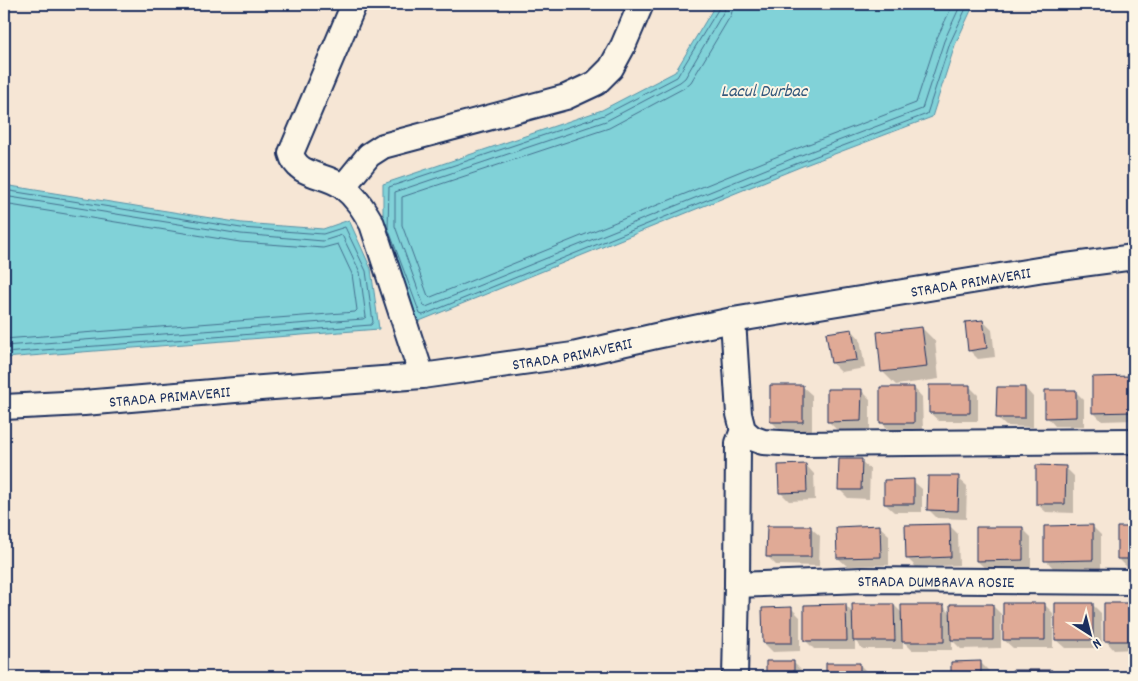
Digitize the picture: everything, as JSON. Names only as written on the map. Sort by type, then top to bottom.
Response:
[{"type":"street","points":[[354,4],[290,153],[292,160],[297,166],[308,173],[329,179],[343,186],[360,203],[372,224],[422,376]]},
{"type":"street","points":[[343,186],[369,155],[383,146],[566,97],[596,83],[611,68],[623,46],[641,4]]},
{"type":"street","name":"STRADA PRIMAVERII","points":[[4,406],[84,402],[422,376],[574,355],[733,320],[1044,269],[1134,257]]},
{"type":"street","points":[[733,320],[739,414],[743,430],[752,438],[763,442],[797,444],[1134,441]]},
{"type":"street","points":[[735,677],[738,443],[743,430]]},
{"type":"street","name":"STRADA DUMBRAVA ROSIE","points":[[737,585],[862,580],[1134,582]]},
{"type":"water","name":"Lacul Durbac","points":[[716,4],[974,4],[955,45],[932,117],[800,167],[417,322],[383,228],[383,184],[602,110],[675,72]]},
{"type":"water","points":[[4,185],[242,223],[323,229],[349,220],[371,269],[379,329],[4,358]]},
{"type":"building","points":[[983,320],[987,348],[968,351],[965,322]]},
{"type":"building","points":[[922,327],[927,367],[881,372],[877,332]]},
{"type":"building","points":[[852,329],[857,360],[831,363],[826,333]]},
{"type":"building","points":[[1132,376],[1133,412],[1092,413],[1092,377]]},
{"type":"building","points":[[770,385],[803,385],[803,422],[770,422]]},
{"type":"building","points":[[929,385],[970,385],[970,413],[929,413]]},
{"type":"building","points":[[880,387],[914,387],[914,423],[880,423]]},
{"type":"building","points":[[997,387],[1025,387],[1025,418],[996,418]]},
{"type":"building","points":[[827,389],[862,389],[861,421],[827,422]]},
{"type":"building","points":[[1045,390],[1076,390],[1076,417],[1045,418]]},
{"type":"building","points":[[839,459],[862,459],[861,490],[838,490]]},
{"type":"building","points":[[806,464],[807,492],[779,493],[778,465]]},
{"type":"building","points":[[1036,465],[1066,466],[1065,504],[1036,504]]},
{"type":"building","points":[[928,476],[959,476],[958,511],[927,510]]},
{"type":"building","points":[[914,479],[914,504],[884,504],[884,480]]},
{"type":"building","points":[[950,524],[951,557],[906,559],[905,525]]},
{"type":"building","points":[[880,525],[881,557],[837,558],[836,527]]},
{"type":"building","points":[[1093,525],[1093,560],[1044,561],[1044,526]]},
{"type":"building","points":[[767,526],[811,526],[811,557],[766,557]]},
{"type":"building","points":[[976,527],[1023,527],[1023,560],[976,561]]},
{"type":"building","points":[[1117,527],[1134,527],[1134,559],[1117,559]]},
{"type":"building","points":[[1003,603],[1045,603],[1045,640],[1003,640]]},
{"type":"building","points":[[1055,603],[1093,603],[1093,640],[1055,640]]},
{"type":"building","points":[[1104,603],[1134,603],[1134,641],[1104,641]]},
{"type":"building","points":[[846,604],[847,641],[804,641],[804,605]]},
{"type":"building","points":[[852,604],[894,604],[895,641],[853,641]]},
{"type":"building","points":[[950,604],[993,604],[993,640],[951,640]]},
{"type":"building","points":[[901,605],[944,605],[944,642],[902,642]]},
{"type":"building","points":[[792,607],[792,643],[763,643],[762,608]]},
{"type":"building","points":[[766,661],[794,661],[794,677],[766,677]]},
{"type":"building","points":[[981,661],[981,677],[951,677],[951,662]]},
{"type":"building","points":[[826,663],[860,663],[860,677],[826,677]]},
{"type":"building","points":[[1012,670],[1052,670],[1052,677],[1012,677]]},
{"type":"building","points":[[914,673],[915,677],[879,677],[879,674]]}]
